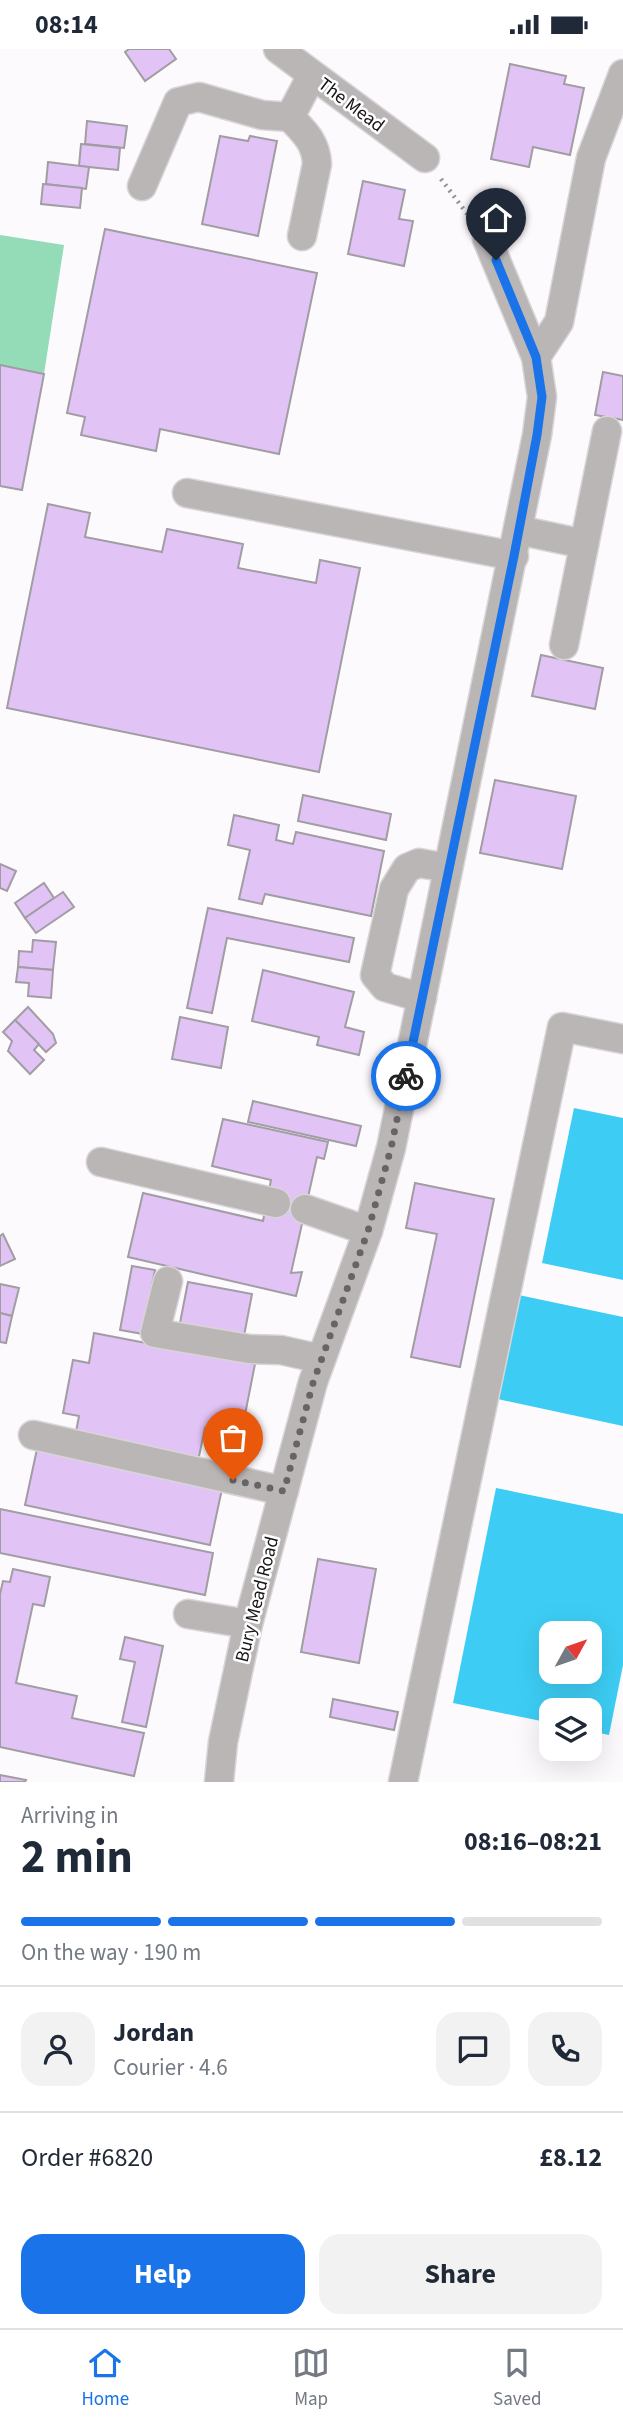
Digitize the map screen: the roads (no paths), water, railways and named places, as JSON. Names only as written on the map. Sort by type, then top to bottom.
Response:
[{"type":"street","name":"The Mead","points":[[278,49],[425,158]]},
{"type":"street","points":[[536,357],[559,322],[591,157],[623,74]]},
{"type":"street","points":[[290,117],[312,75]]},
{"type":"street","points":[[142,186],[178,101],[199,97],[262,115],[290,117],[313,142],[316,152],[317,164],[302,236]]},
{"type":"street","name":"Bury Mead Road","points":[[219,1782],[223,1742],[248,1625],[284,1491],[321,1359],[368,1231],[391,1148],[537,435],[542,397],[536,357],[487,239]]},
{"type":"street","points":[[564,645],[607,431]]},
{"type":"street","points":[[187,493],[516,543],[584,544]]},
{"type":"street","points":[[422,998],[385,988],[375,975],[394,889],[407,868],[419,863],[448,868]]},
{"type":"street","points":[[403,1782],[562,1027],[623,1039]]},
{"type":"street","points":[[101,1162],[276,1203]]},
{"type":"street","points":[[305,1209],[368,1231]]},
{"type":"street","points":[[168,1281],[155,1333],[249,1349],[281,1350],[321,1359]]},
{"type":"street","points":[[33,1435],[284,1491]]},
{"type":"street","points":[[188,1614],[248,1625]]},
{"type":"water","points":[[574,1108],[623,1118],[623,1280],[542,1263]]},
{"type":"water","points":[[514,1294],[623,1317],[623,1426],[493,1398]]},
{"type":"water","points":[[496,1488],[623,1514],[623,1665],[609,1735],[602,1734],[602,1698],[539,1698],[539,1721],[453,1703]]}]
